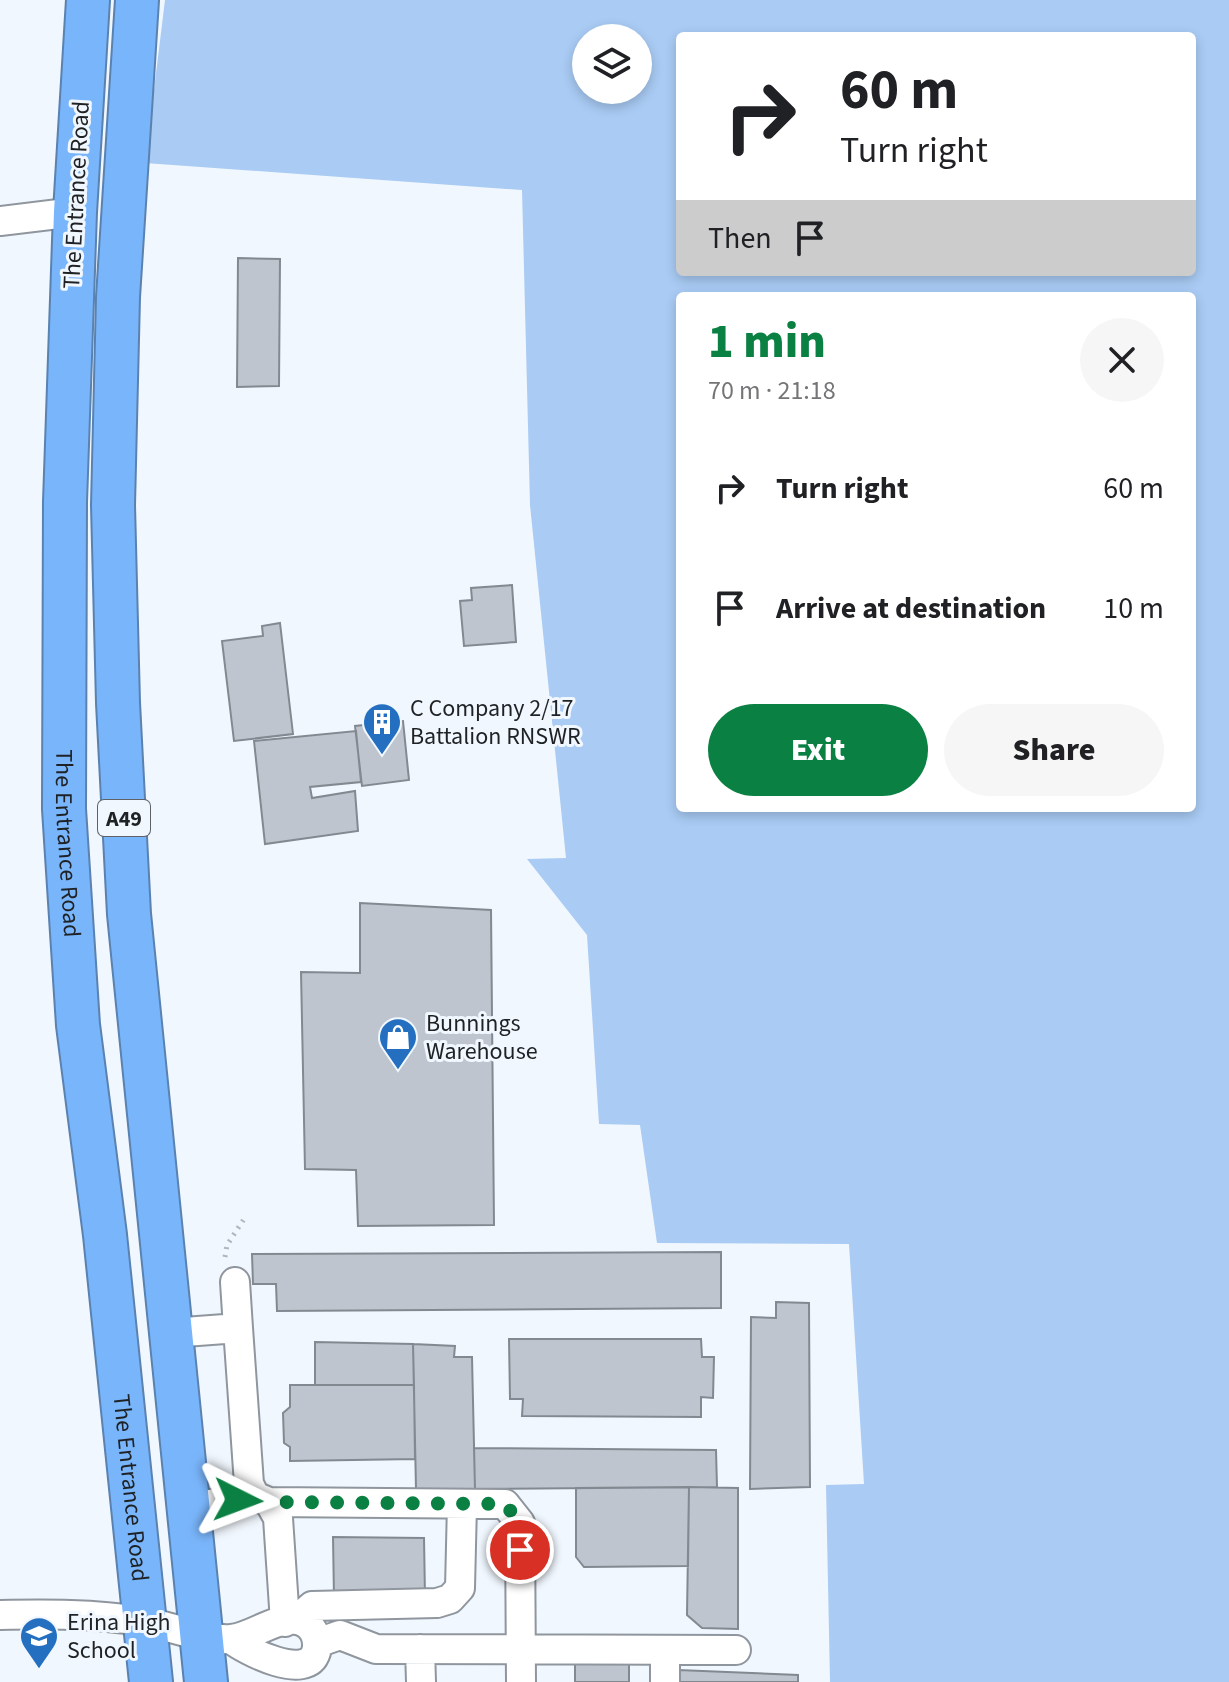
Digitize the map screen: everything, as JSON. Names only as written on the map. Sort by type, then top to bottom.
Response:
[{"type":"highway","name":"The Entrance Road","points":[[88,0],[75,212],[65,502],[64,809],[78,1025],[105,1235],[151,1682]]},
{"type":"highway","name":"The Entrance Road","points":[[137,0],[118,297],[114,520],[118,703],[129,914],[188,1506],[216,1636],[206,1682]]},
{"type":"street","points":[[0,221],[75,212]]},
{"type":"street","points":[[235,1282],[249,1484],[278,1518],[290,1621]]},
{"type":"street","points":[[171,1333],[238,1328]]},
{"type":"street","points":[[188,1506],[262,1499],[505,1504],[520,1523],[521,1682]]},
{"type":"street","points":[[216,1636],[290,1621],[312,1606],[437,1603],[450,1599],[460,1588],[462,1504]]},
{"type":"street","points":[[0,1615],[91,1614],[145,1622],[216,1636],[286,1667],[311,1664],[340,1635],[376,1649],[736,1650]]},
{"type":"street","points":[[290,1621],[309,1625],[316,1635],[311,1664]]},
{"type":"street","points":[[420,1649],[421,1682]]},
{"type":"street","points":[[665,1650],[665,1682]]},
{"type":"path","points":[[235,1282],[223,1265],[227,1245],[246,1216]]},
{"type":"shaded area","points":[[165,0],[1229,0],[1229,1682],[830,1682],[826,1485],[864,1484],[849,1244],[657,1243],[640,1125],[599,1124],[587,935],[527,859],[566,858],[530,505],[522,190],[145,163]]},
{"type":"building","points":[[238,258],[280,259],[279,386],[237,387]]},
{"type":"building","points":[[512,585],[516,642],[464,646],[460,601],[472,600],[471,588]]},
{"type":"building","points":[[280,623],[293,734],[234,741],[222,641],[263,636],[262,626]]},
{"type":"building","name":"C Company 2/17 Battalion RNSWR","points":[[403,721],[409,780],[362,786],[355,726]]},
{"type":"building","points":[[356,731],[361,782],[310,787],[312,798],[355,791],[358,831],[265,844],[254,741]]},
{"type":"building","name":"Bunnings Warehouse","points":[[360,903],[491,910],[494,1225],[358,1226],[356,1170],[305,1169],[301,972],[360,973]]},
{"type":"building","points":[[721,1252],[721,1308],[277,1311],[276,1284],[253,1284],[252,1254]]},
{"type":"building","points":[[776,1302],[809,1303],[810,1487],[750,1489],[751,1317],[776,1318]]},
{"type":"building","points":[[509,1339],[701,1339],[702,1357],[714,1357],[713,1398],[701,1397],[701,1417],[522,1416],[523,1399],[510,1399]]},
{"type":"building","points":[[315,1342],[413,1344],[414,1385],[315,1385]]},
{"type":"building","points":[[413,1344],[455,1346],[454,1357],[472,1357],[475,1489],[416,1489]]},
{"type":"building","points":[[290,1385],[414,1385],[415,1459],[290,1461],[290,1447],[284,1443],[283,1413],[290,1407]]},
{"type":"building","points":[[474,1448],[716,1450],[717,1487],[475,1489]]},
{"type":"building","points":[[689,1487],[688,1566],[584,1567],[576,1557],[576,1488]]},
{"type":"building","points":[[689,1487],[738,1488],[738,1629],[702,1628],[687,1615]]},
{"type":"building","points":[[333,1537],[424,1538],[425,1597],[334,1598]]},
{"type":"building","points":[[575,1662],[629,1662],[629,1682],[575,1682]]},
{"type":"building","points":[[678,1670],[798,1675],[798,1682],[678,1682]]},
{"type":"place","name":"C Company 2/17 Battalion RNSWR","points":[[382,756]]},
{"type":"place","name":"Bunnings Warehouse","points":[[398,1071]]},
{"type":"place","name":"Erina High School","points":[[39,1670]]},
{"type":"route","points":[[238,1500],[255,1496],[269,1502],[505,1504],[520,1523],[520,1550]]}]
